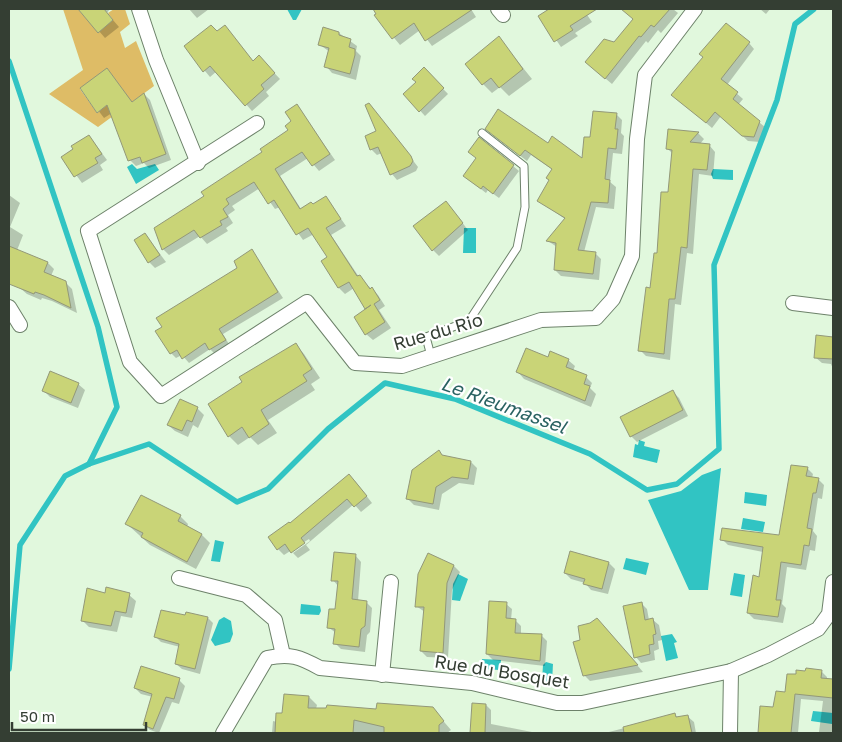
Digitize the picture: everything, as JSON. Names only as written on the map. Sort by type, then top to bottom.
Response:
[{"type":"street","points":[[140,9],[156,60],[198,163],[257,123]]},
{"type":"street","name":"Rue du Rio","points":[[198,163],[88,231],[130,362],[161,396],[307,302],[355,362],[402,366],[541,320],[596,318],[613,299],[632,256],[637,139],[645,75],[696,9]]},
{"type":"street","points":[[793,303],[833,308]]},
{"type":"street","points":[[9,307],[20,324]]},
{"type":"street","points":[[179,578],[246,595],[275,620],[282,654],[267,658],[223,733]]},
{"type":"street","points":[[382,675],[391,582]]},
{"type":"street","name":"Rue du Bosquet","points":[[282,654],[302,658],[320,668],[472,683],[557,703],[582,703],[731,671],[797,641],[818,629],[831,614],[833,582]]},
{"type":"street","points":[[730,733],[731,671]]},
{"type":"lane","points":[[431,356],[426,336],[469,321],[517,248],[525,207],[524,166],[482,133]]},
{"type":"shaded area","points":[[63,9],[78,9],[98,32],[113,20],[108,13],[114,9],[125,9],[130,24],[120,32],[125,48],[136,41],[154,86],[98,127],[49,94],[83,70]],"holes":[[[107,69],[124,92],[97,113],[80,89]]]},
{"type":"water","points":[[287,9],[302,9],[296,20],[293,20]]},
{"type":"water","points":[[132,164],[137,169],[155,164],[159,170],[136,184],[127,167]]},
{"type":"water","points":[[713,169],[733,170],[733,180],[713,179],[711,174]]},
{"type":"water","points":[[464,228],[476,228],[476,253],[463,253]]},
{"type":"water","points":[[639,440],[645,442],[644,446],[660,450],[657,463],[633,457],[635,444],[638,445]]},
{"type":"water","points":[[721,468],[708,590],[689,590],[648,500],[681,491],[702,475]]},
{"type":"water","points":[[745,492],[767,495],[766,506],[744,503]]},
{"type":"water","points":[[743,518],[765,522],[763,532],[741,529]]},
{"type":"water","points":[[215,540],[224,542],[220,562],[211,561]]},
{"type":"water","points":[[626,558],[649,563],[646,575],[623,569]]},
{"type":"water","points":[[734,573],[745,575],[742,597],[730,595]]},
{"type":"water","points":[[458,574],[468,579],[460,601],[452,600],[453,584]]},
{"type":"water","points":[[301,604],[320,606],[321,611],[319,615],[300,614]]},
{"type":"water","points":[[224,617],[231,621],[233,634],[230,642],[215,646],[211,640],[219,620]]},
{"type":"water","points":[[672,634],[677,642],[674,643],[678,658],[666,661],[661,636]]},
{"type":"water","points":[[482,659],[501,660],[500,670],[481,669]]},
{"type":"water","points":[[546,662],[553,664],[552,682],[542,682],[543,665]]},
{"type":"water","points":[[813,711],[833,713],[832,724],[811,721]]},
{"type":"building","points":[[78,9],[104,9],[113,20],[98,33]]},
{"type":"building","points":[[373,9],[473,9],[425,41],[414,23],[392,39],[374,15],[376,14]]},
{"type":"building","points":[[549,9],[597,9],[570,26],[573,30],[554,42],[538,16]]},
{"type":"building","points":[[621,9],[670,9],[654,27],[651,25],[641,37],[639,36],[605,79],[585,62],[604,39],[614,42],[633,19]]},
{"type":"building","points":[[726,23],[750,42],[721,79],[738,92],[733,99],[760,121],[754,137],[742,136],[715,112],[706,123],[671,95],[703,57],[699,54]]},
{"type":"building","points":[[211,25],[217,31],[225,25],[253,61],[259,55],[275,73],[261,85],[264,89],[245,106],[210,66],[203,72],[184,46]]},
{"type":"building","points":[[323,27],[339,32],[339,35],[351,39],[349,47],[355,49],[355,55],[350,74],[324,67],[329,48],[318,45]]},
{"type":"building","points":[[499,36],[523,69],[499,88],[491,78],[482,85],[465,64]]},
{"type":"building","points":[[424,67],[444,88],[419,112],[403,94],[416,82],[412,79]]},
{"type":"building","points":[[107,68],[132,102],[144,93],[166,154],[142,163],[140,157],[128,161],[107,105],[97,113],[80,88]]},
{"type":"building","points":[[369,103],[411,156],[413,161],[410,166],[390,175],[378,147],[370,150],[365,136],[376,131],[365,105]]},
{"type":"building","points":[[297,104],[330,154],[312,166],[302,152],[275,169],[300,209],[326,196],[341,219],[326,228],[357,276],[360,275],[370,289],[372,287],[380,300],[374,304],[385,322],[365,335],[354,317],[371,305],[365,309],[349,282],[338,288],[321,261],[327,257],[308,228],[296,235],[274,200],[268,204],[254,182],[226,199],[229,204],[223,209],[228,217],[220,221],[222,225],[200,238],[194,230],[162,250],[154,228],[204,196],[201,192],[262,152],[260,149],[288,130],[285,126],[291,121],[285,112]]},
{"type":"building","points":[[498,109],[548,143],[552,136],[582,158],[584,137],[590,137],[593,111],[617,113],[615,129],[618,129],[616,149],[608,148],[605,179],[610,180],[608,203],[591,202],[578,250],[596,252],[593,274],[554,270],[556,243],[546,241],[565,218],[537,201],[549,180],[546,178],[552,169],[525,150],[520,156],[485,129]]},
{"type":"building","points":[[668,129],[699,132],[690,142],[710,144],[707,170],[693,169],[687,248],[681,247],[675,299],[669,299],[664,354],[638,351],[646,287],[650,288],[654,253],[657,253],[661,192],[668,192],[672,150],[666,149]]},
{"type":"building","points":[[89,135],[102,154],[95,158],[98,163],[74,177],[61,157],[73,149],[71,146]]},
{"type":"building","points":[[479,137],[514,165],[493,194],[483,186],[481,189],[463,176],[476,158],[468,152]]},
{"type":"building","points":[[446,201],[463,223],[432,251],[413,226]]},
{"type":"building","points":[[145,233],[160,255],[148,263],[134,240]]},
{"type":"building","points":[[9,246],[48,262],[44,272],[66,281],[71,308],[44,295],[35,292],[34,294],[9,284]]},
{"type":"building","points":[[252,249],[278,292],[219,329],[226,340],[209,350],[205,343],[182,359],[177,350],[170,354],[155,331],[162,327],[156,318],[237,268],[234,261]]},
{"type":"building","points":[[816,335],[833,337],[833,359],[814,358]]},
{"type":"building","points":[[296,343],[312,369],[303,375],[307,381],[261,410],[269,424],[249,438],[242,427],[228,437],[208,404],[242,382],[239,377]]},
{"type":"building","points":[[526,348],[548,357],[550,351],[569,359],[566,367],[587,375],[584,384],[590,386],[585,401],[516,372]]},
{"type":"building","points":[[50,371],[79,383],[71,403],[42,391]]},
{"type":"building","points":[[673,390],[683,410],[630,437],[620,417]]},
{"type":"building","points":[[180,399],[198,407],[192,422],[187,420],[182,431],[167,425]]},
{"type":"building","points":[[439,450],[442,455],[471,461],[468,479],[452,477],[436,487],[433,504],[406,499],[412,470]]},
{"type":"building","points":[[791,465],[808,467],[806,476],[819,478],[816,493],[813,493],[807,528],[812,529],[809,546],[804,545],[801,565],[781,562],[776,600],[781,600],[778,617],[747,613],[753,575],[759,577],[763,547],[720,540],[722,528],[779,535]]},
{"type":"building","points":[[349,474],[367,496],[354,507],[347,499],[301,538],[305,543],[291,553],[285,544],[277,550],[268,537],[290,523]]},
{"type":"building","points":[[141,495],[181,515],[178,521],[202,534],[187,562],[141,537],[143,533],[125,524]]},
{"type":"building","points":[[570,551],[609,562],[602,589],[583,584],[585,579],[564,573]]},
{"type":"building","points":[[334,552],[356,554],[352,599],[367,601],[365,626],[361,629],[359,647],[333,644],[335,629],[327,628],[329,609],[335,609],[338,581],[331,581]]},
{"type":"building","points":[[428,553],[454,565],[447,583],[443,653],[420,651],[424,607],[415,607],[418,574]]},
{"type":"building","points":[[106,587],[130,593],[126,613],[115,611],[111,626],[81,621],[87,588],[105,593]]},
{"type":"building","points":[[489,601],[507,602],[506,618],[516,619],[515,633],[542,634],[540,661],[486,654]]},
{"type":"building","points":[[642,602],[645,620],[653,618],[656,634],[653,635],[654,644],[649,645],[650,654],[634,658],[623,606]]},
{"type":"building","points":[[161,610],[185,615],[186,612],[208,617],[195,669],[175,664],[179,644],[154,637]]},
{"type":"building","points":[[597,618],[638,665],[583,676],[573,642],[580,640],[578,626],[590,623]]},
{"type":"building","points":[[141,666],[180,678],[174,699],[166,697],[153,729],[143,725],[152,694],[134,688]]},
{"type":"building","points":[[806,668],[822,670],[821,678],[833,679],[833,698],[795,694],[791,733],[758,733],[760,706],[773,707],[776,691],[785,692],[787,674],[796,674],[796,670],[805,671]]},
{"type":"building","points":[[284,694],[309,696],[308,708],[326,708],[327,705],[376,709],[377,703],[433,707],[444,721],[439,725],[439,733],[384,733],[384,727],[354,720],[353,733],[275,733],[276,713],[282,713]]},
{"type":"building","points":[[472,703],[486,704],[485,733],[470,733]]},
{"type":"building","points":[[675,713],[676,717],[688,715],[692,733],[624,733],[623,727]]},
{"type":"waterway","name":"Le Rieumassel","points":[[9,669],[20,545],[65,476],[89,464],[149,444],[237,502],[268,489],[328,429],[385,383],[455,399],[590,454],[647,490],[677,484],[719,449],[714,265],[777,100],[795,24],[814,9]]},
{"type":"waterway","points":[[9,61],[98,327],[117,407],[89,464]]}]
